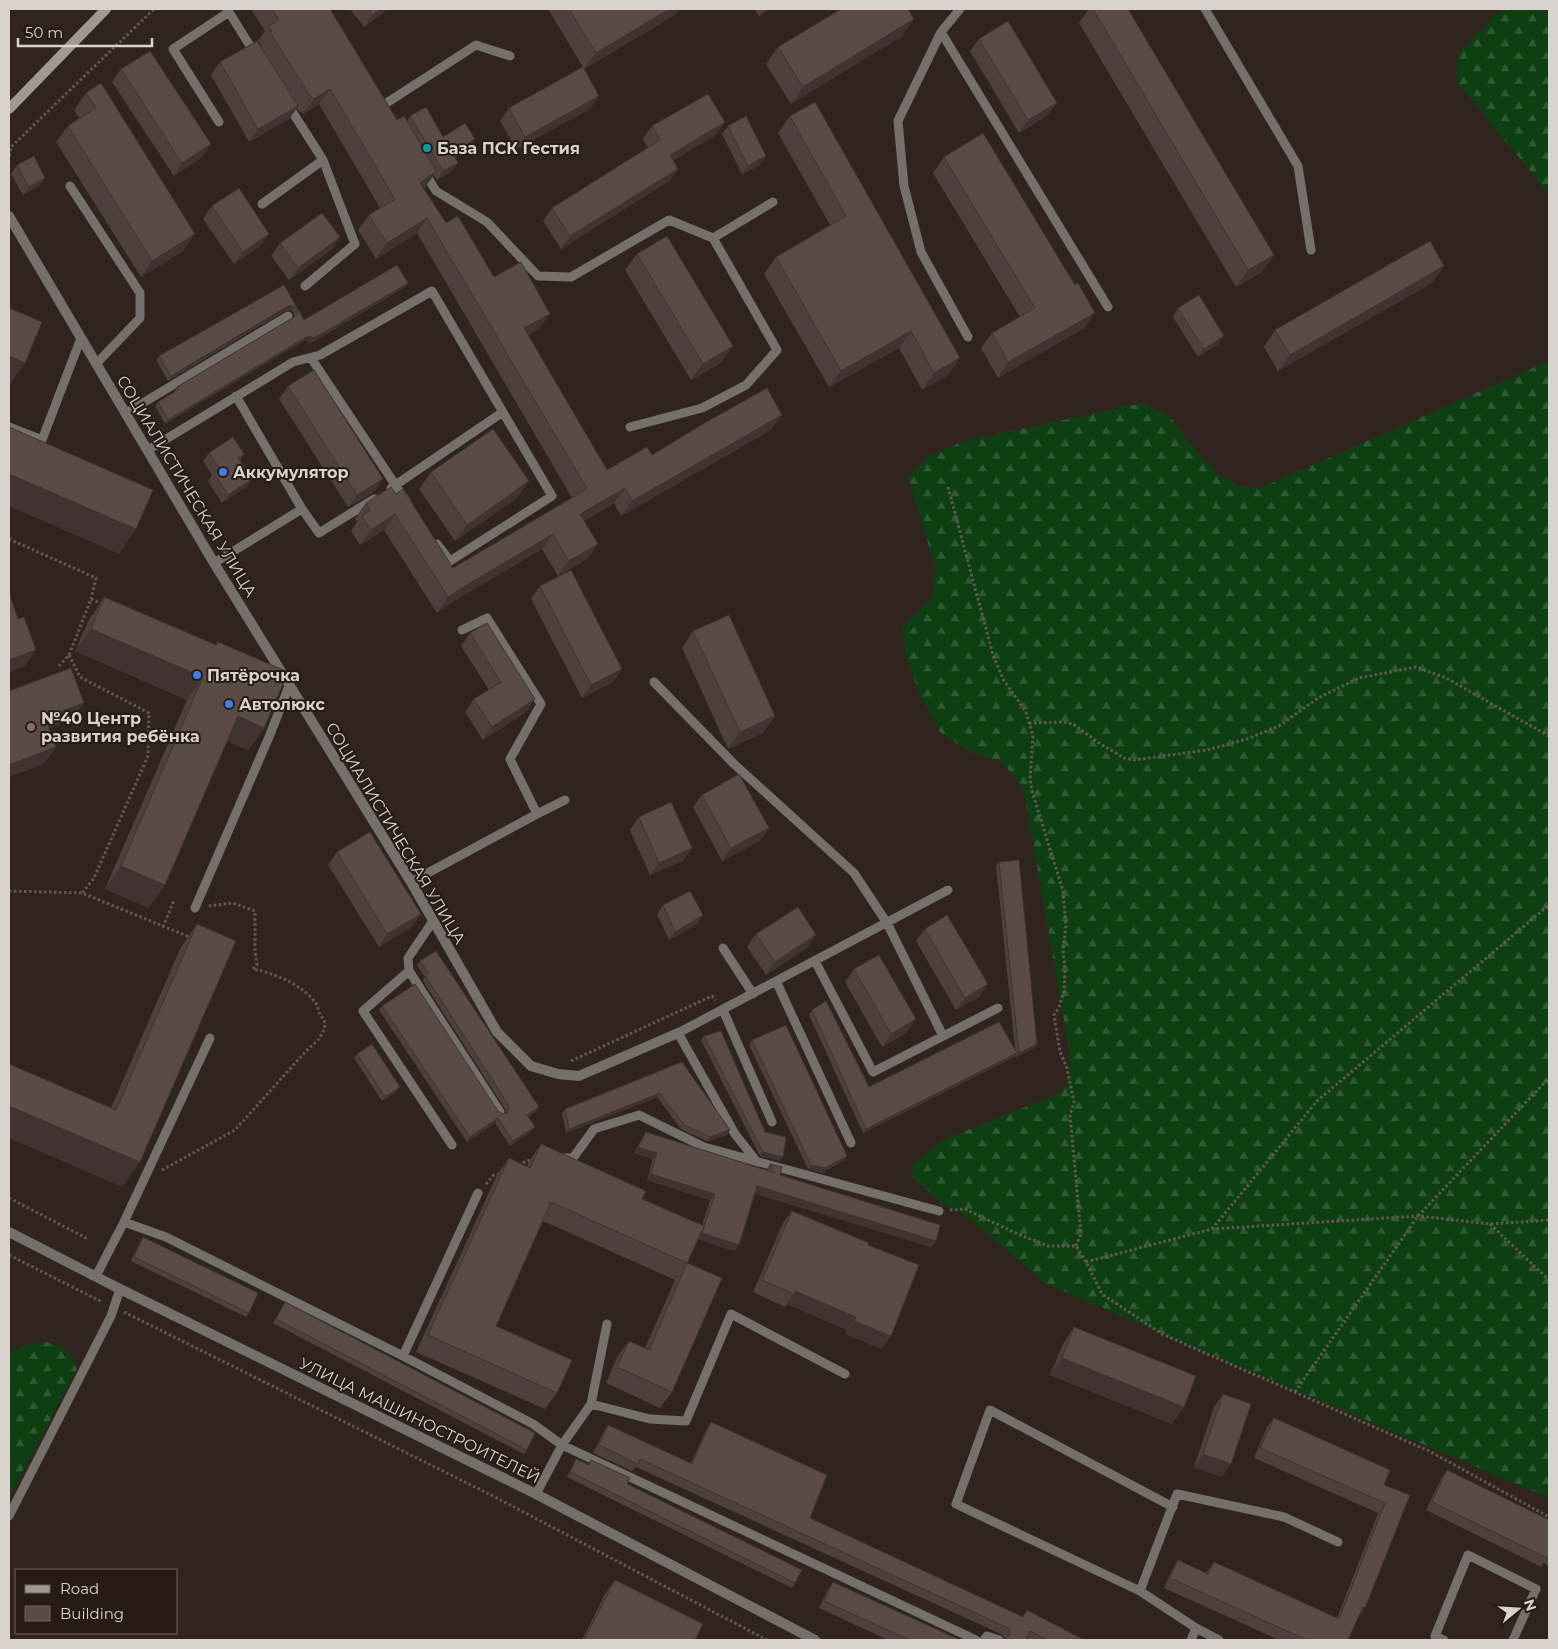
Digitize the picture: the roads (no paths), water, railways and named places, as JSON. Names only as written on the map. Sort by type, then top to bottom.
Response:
[{"type":"main road","points":[[9,109],[106,9]]},
{"type":"street","name":"СОЦИАЛИСТИЧЕСКАЯ УЛИЦА","points":[[9,216],[214,563],[411,882],[497,1032],[531,1066],[558,1074],[579,1076],[678,1033]]},
{"type":"street","name":"УЛИЦА МАШИНОСТРОИТЕЛЕЙ","points":[[9,1232],[120,1290],[536,1494],[815,1640]]},
{"type":"lane","points":[[960,9],[941,32],[898,121],[904,186],[921,252],[968,337]]},
{"type":"lane","points":[[1205,9],[1298,166],[1312,250]]},
{"type":"lane","points":[[219,122],[173,49],[228,10],[260,60]]},
{"type":"lane","points":[[941,32],[1108,306]]},
{"type":"lane","points":[[384,103],[476,45],[510,56]]},
{"type":"lane","points":[[286,101],[323,160],[355,244],[305,286]]},
{"type":"lane","points":[[262,204],[323,160]]},
{"type":"lane","points":[[421,166],[436,191],[487,222],[538,276],[571,276],[669,220],[713,238],[777,350],[746,385],[702,408],[630,427]]},
{"type":"lane","points":[[70,186],[140,294],[140,318],[96,364]]},
{"type":"lane","points":[[713,238],[773,202]]},
{"type":"lane","points":[[148,450],[293,362],[320,355],[432,291],[552,496],[450,561],[433,539]]},
{"type":"lane","points":[[126,413],[288,316]]},
{"type":"lane","points":[[9,427],[42,440],[81,338]]},
{"type":"lane","points":[[310,358],[411,508]]},
{"type":"lane","points":[[236,396],[302,509],[319,533],[378,496]]},
{"type":"lane","points":[[386,491],[503,412]]},
{"type":"lane","points":[[214,563],[302,509]]},
{"type":"lane","points":[[462,630],[487,618],[541,704],[510,759],[537,814]]},
{"type":"lane","points":[[654,682],[734,764],[854,873],[888,922],[943,1036]]},
{"type":"lane","points":[[195,908],[289,686]]},
{"type":"lane","points":[[411,882],[565,800]]},
{"type":"lane","points":[[757,1162],[735,1134],[678,1033],[948,890]]},
{"type":"lane","points":[[433,921],[408,958],[409,971],[500,1112]]},
{"type":"lane","points":[[723,948],[753,994]]},
{"type":"lane","points":[[815,961],[872,1072],[998,1008]]},
{"type":"lane","points":[[409,971],[363,1011],[452,1145]]},
{"type":"lane","points":[[776,981],[851,1143]]},
{"type":"lane","points":[[723,1010],[772,1122]]},
{"type":"lane","points":[[96,1276],[145,1180],[210,1038]]},
{"type":"lane","points":[[545,1154],[555,1158],[573,1158],[594,1129],[639,1115],[704,1147],[939,1211]]},
{"type":"lane","points":[[403,1356],[478,1193]]},
{"type":"lane","points":[[124,1222],[166,1237],[403,1356],[533,1424],[562,1445],[976,1640]]},
{"type":"lane","points":[[9,1516],[114,1308],[120,1290]]},
{"type":"lane","points":[[591,1404],[650,1419],[686,1422],[731,1314],[845,1374]]},
{"type":"lane","points":[[536,1494],[562,1445],[591,1404],[607,1324]]},
{"type":"lane","points":[[1172,1507],[990,1410],[956,1504],[1140,1591],[1196,1628],[1219,1640]]},
{"type":"lane","points":[[1140,1591],[1178,1494],[1284,1517],[1338,1542]]},
{"type":"lane","points":[[1444,1640],[1435,1636],[1468,1554],[1536,1589],[1513,1640]]},
{"type":"lane","points":[[1191,1640],[1196,1628]]},
{"type":"lane","points":[[984,1640],[988,1636],[999,1640]]},
{"type":"place","name":"База ПСК Гестия","points":[[427,148]]},
{"type":"place","name":"Аккумулятор","points":[[223,472]]},
{"type":"place","name":"Пятёрочка","points":[[197,675]]},
{"type":"place","name":"Автолюкс","points":[[229,704]]},
{"type":"place","name":"№40 Центр развития ребёнка","points":[[31,727]]}]
